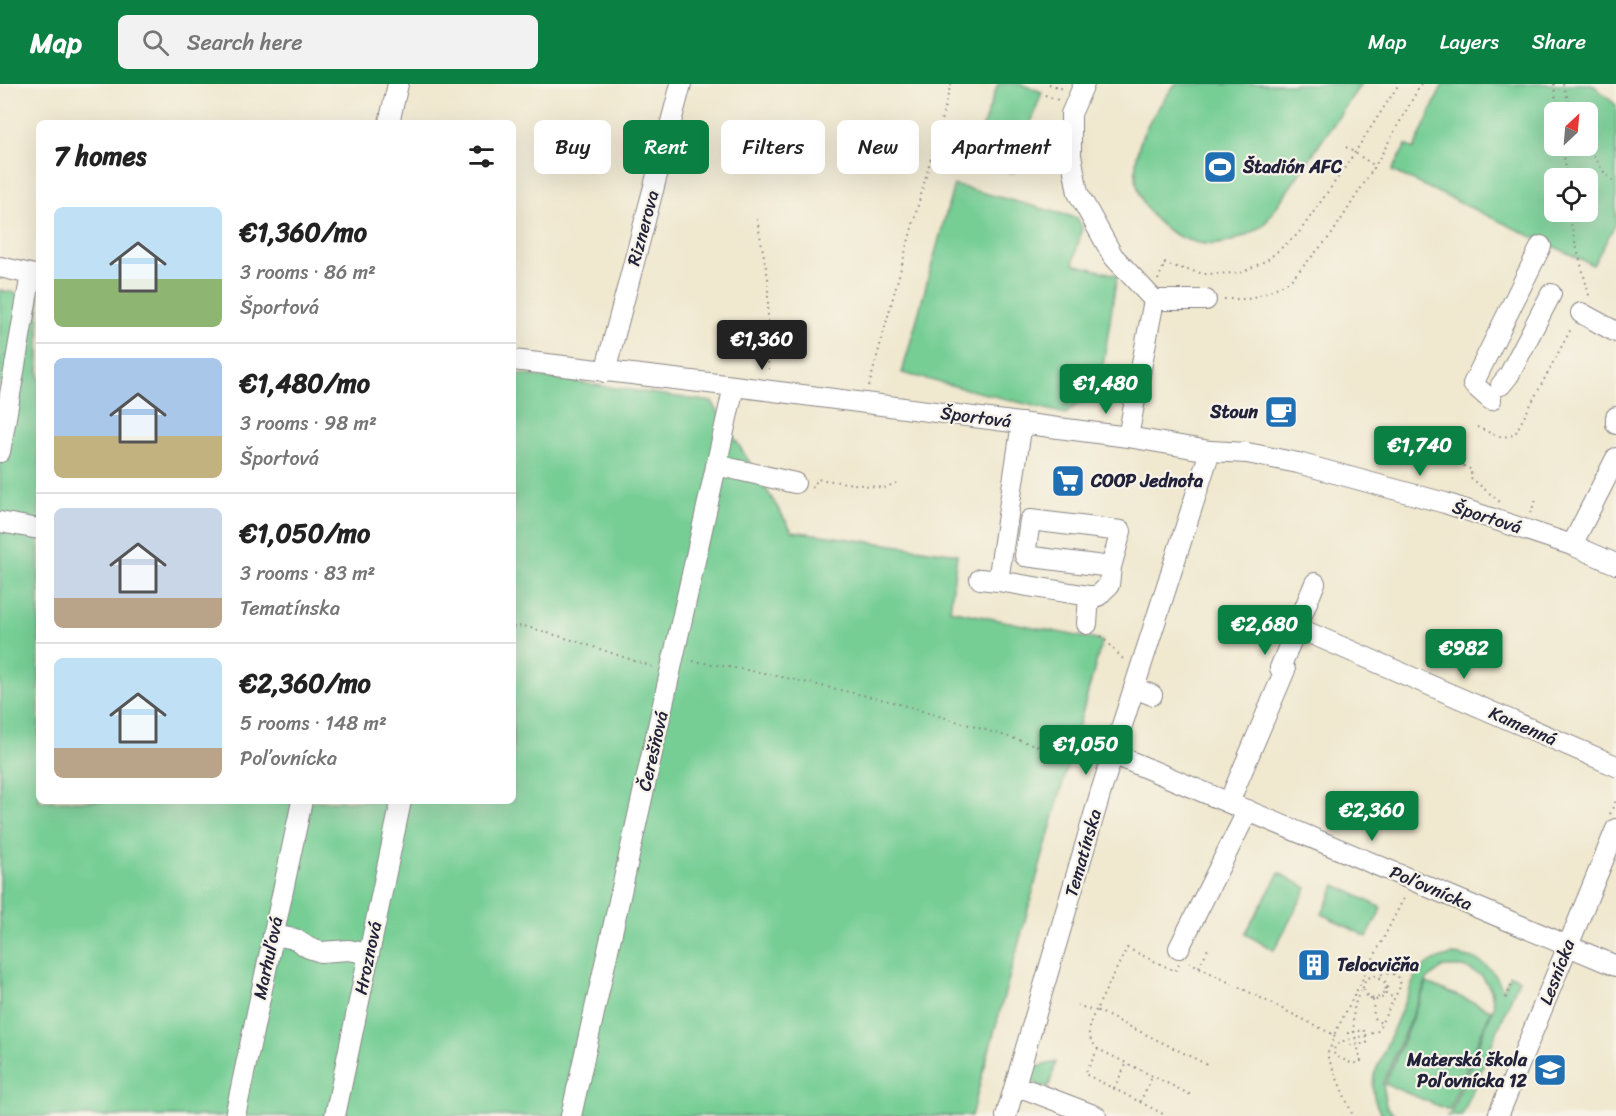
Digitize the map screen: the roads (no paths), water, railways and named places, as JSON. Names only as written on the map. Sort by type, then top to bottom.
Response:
[{"type":"street","points":[[390,120],[398,84]]},
{"type":"street","name":"Riznerova","points":[[605,372],[681,84]]},
{"type":"street","points":[[1084,84],[1071,114],[1071,155],[1077,193],[1113,256],[1154,300],[1206,300]]},
{"type":"street","points":[[1541,246],[1473,384],[1496,393],[1509,375],[1551,294]]},
{"type":"street","points":[[0,267],[35,275],[0,452]]},
{"type":"street","points":[[1128,437],[1154,300]]},
{"type":"street","points":[[1587,317],[1616,332]]},
{"type":"street","name":"Športová","points":[[516,360],[1022,423],[1210,451],[1246,453],[1345,474],[1445,503],[1572,545],[1616,564]]},
{"type":"street","name":"Čerešňová","points":[[571,1116],[734,386]]},
{"type":"street","points":[[1616,417],[1616,424]]},
{"type":"street","points":[[1022,423],[989,580],[1089,596],[1098,596],[1108,585],[1121,531],[1030,520],[1026,556],[1111,567]]},
{"type":"street","name":"Tematínska","points":[[1006,1116],[1016,1085],[1047,1012],[1106,759],[1142,686],[1210,451]]},
{"type":"street","points":[[1572,545],[1616,459]]},
{"type":"street","points":[[716,465],[802,488]]},
{"type":"street","points":[[0,522],[36,528]]},
{"type":"street","points":[[1229,802],[1285,670],[1280,668],[1315,583]]},
{"type":"street","points":[[1087,624],[1089,596]]},
{"type":"street","name":"Kamenná","points":[[1298,628],[1616,766]]},
{"type":"street","name":"Poľovnícka","points":[[1106,759],[1229,802],[1616,966]]},
{"type":"street","name":"Marhuľová","points":[[235,1116],[301,804]]},
{"type":"street","name":"Hroznová","points":[[335,1116],[400,804]]},
{"type":"street","points":[[1179,948],[1248,810]]},
{"type":"street","name":"Lesnícka","points":[[1498,1116],[1616,829]]},
{"type":"street","points":[[273,935],[295,939],[321,952],[349,950],[369,954]]},
{"type":"street","points":[[1016,1085],[1052,1097],[1096,1116]]},
{"type":"place","name":"Štadión AFC","points":[[1220,167]]},
{"type":"place","name":"Stoun","points":[[1281,412]]},
{"type":"place","name":"COOP Jednota","points":[[1068,481]]},
{"type":"place","name":"Telocvičňa","points":[[1314,965]]},
{"type":"place","name":"Materská škola Poľovnícka 12","points":[[1550,1070]]}]
